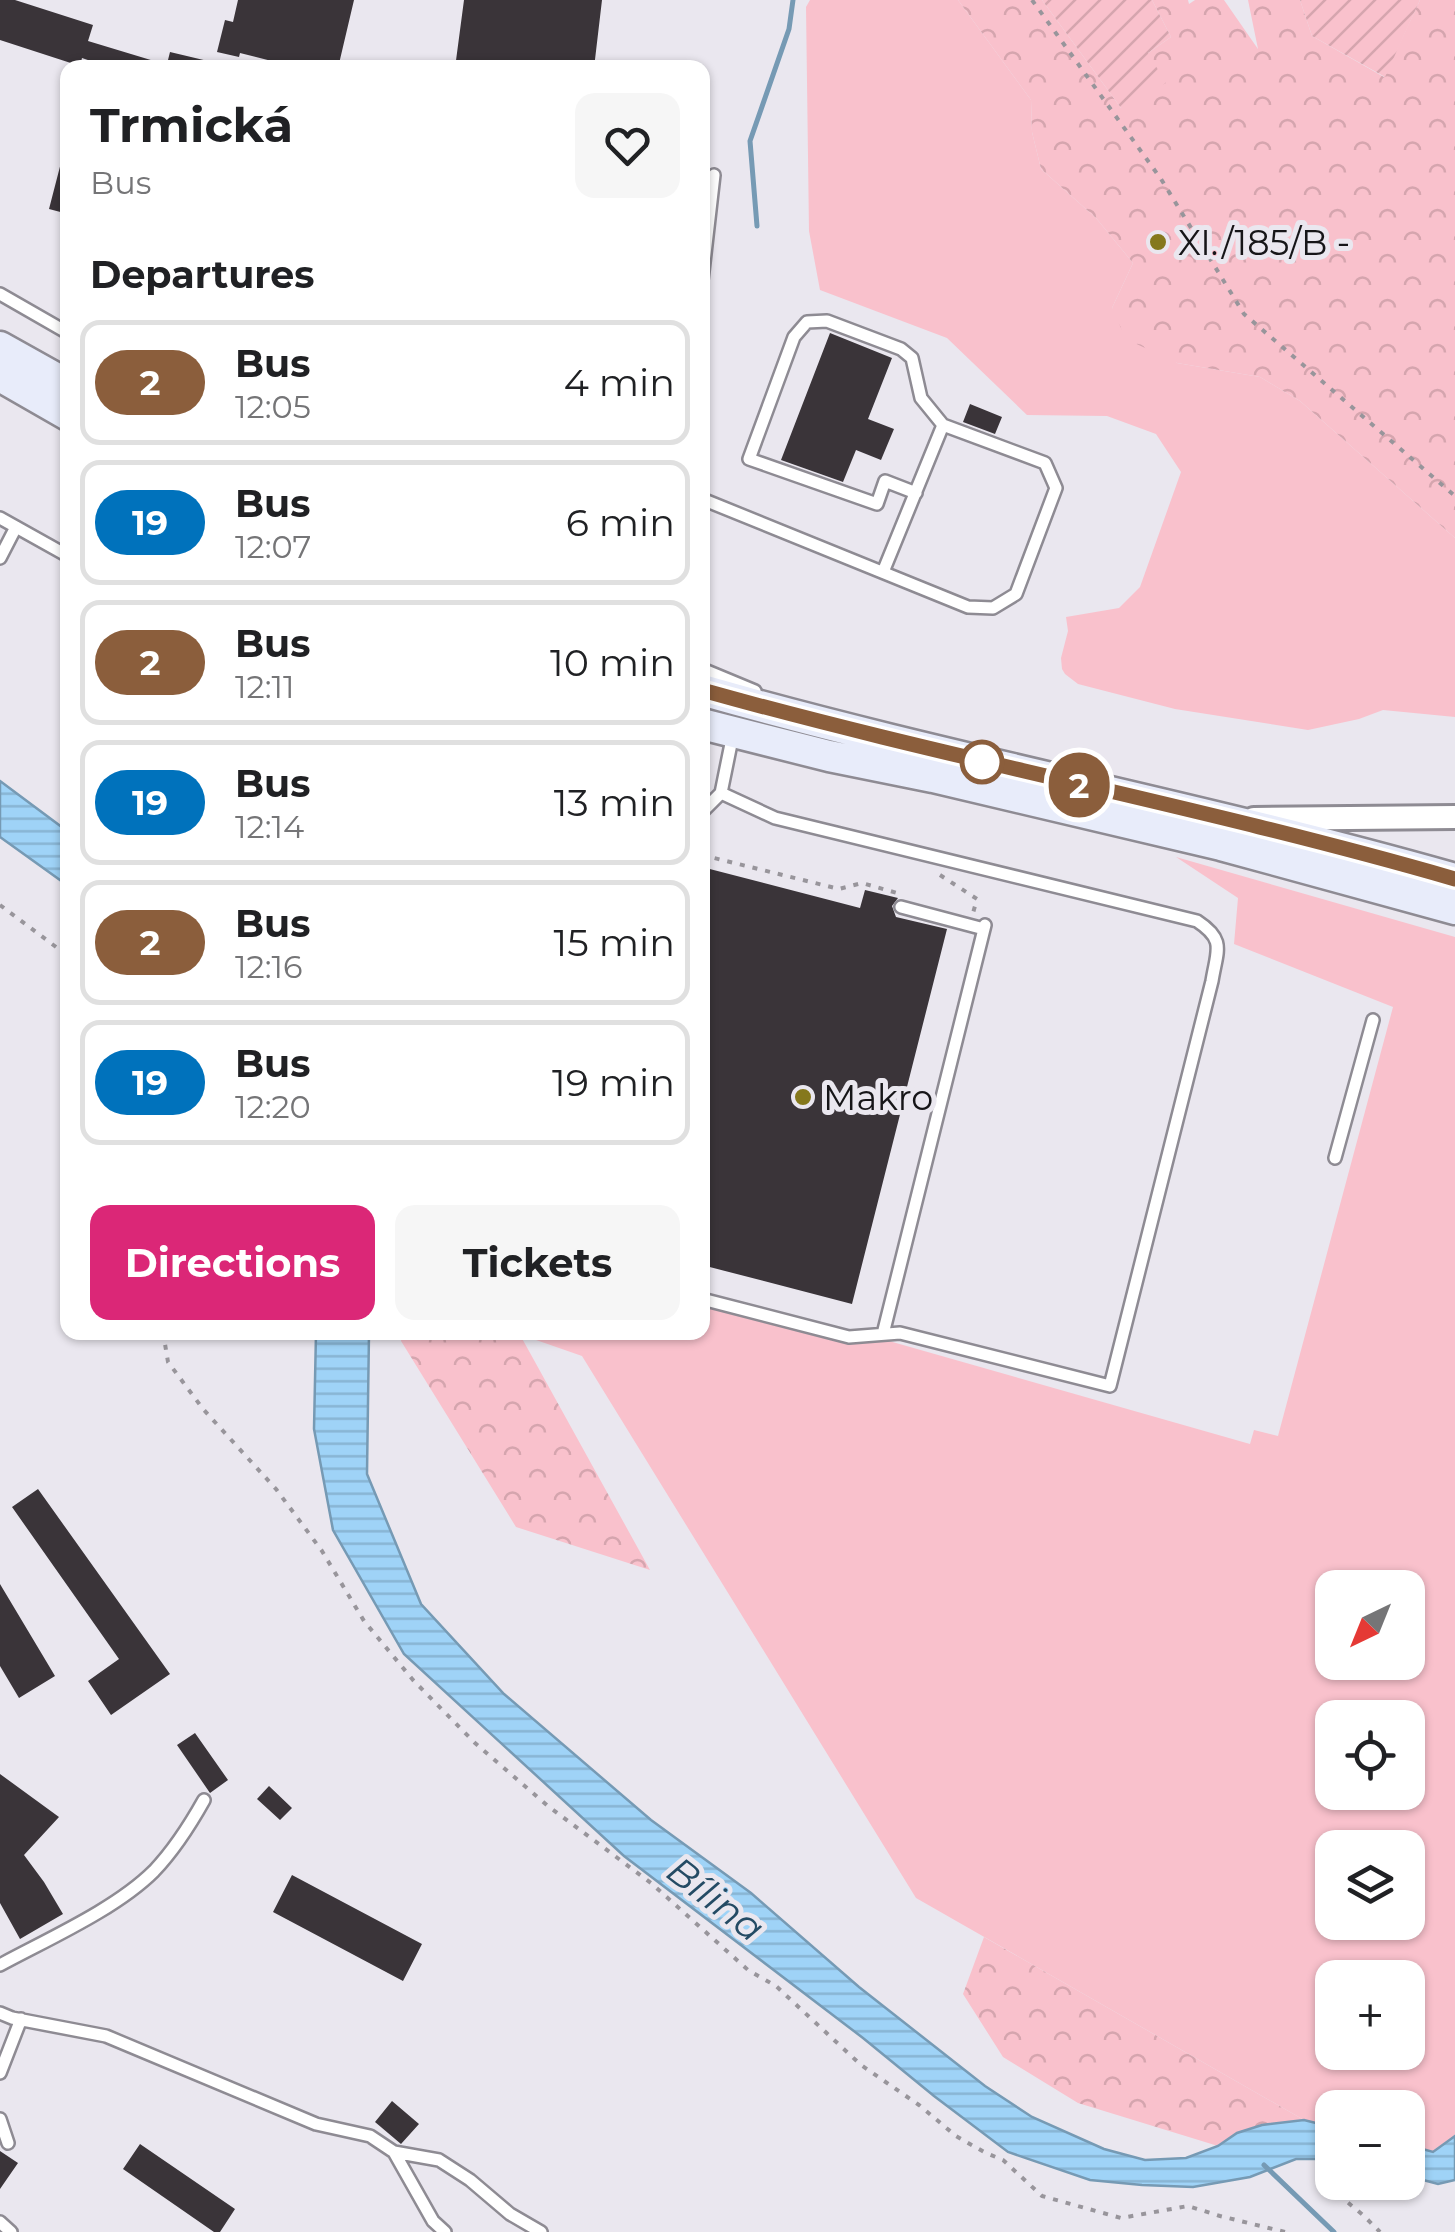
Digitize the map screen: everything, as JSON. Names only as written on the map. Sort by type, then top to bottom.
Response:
[{"type":"main road","points":[[0,347],[60,381]]},
{"type":"main road","points":[[0,376],[60,410]]},
{"type":"main road","points":[[710,692],[1455,879]]},
{"type":"main road","points":[[710,726],[1220,845],[1455,909]]},
{"type":"street","points":[[1230,820],[1455,817]]},
{"type":"lane","points":[[710,210],[714,175]]},
{"type":"lane","points":[[0,294],[60,328]]},
{"type":"lane","points":[[710,502],[968,607],[993,608],[1016,594],[1056,488],[1045,463],[944,425],[921,398],[912,358],[900,349],[827,321],[808,322],[794,337],[749,459],[877,504],[886,482],[916,493]]},
{"type":"lane","points":[[883,572],[944,425]]},
{"type":"lane","points":[[0,518],[60,551]]},
{"type":"lane","points":[[0,558],[16,526]]},
{"type":"lane","points":[[710,672],[838,726]]},
{"type":"lane","points":[[710,803],[720,792],[740,700]]},
{"type":"lane","points":[[710,1301],[848,1336],[900,1332],[1110,1386],[1218,943],[1212,931],[1197,921],[775,818],[720,792]]},
{"type":"lane","points":[[882,1334],[985,927],[900,900]]},
{"type":"lane","points":[[1335,1158],[1373,1020]]},
{"type":"lane","points":[[0,1965],[138,1885],[180,1839],[204,1800]]},
{"type":"lane","points":[[0,2013],[106,2036],[316,2124],[370,2136],[394,2152],[439,2160],[510,2214],[541,2232]]},
{"type":"lane","points":[[0,2074],[20,2019]]},
{"type":"lane","points":[[0,2119],[8,2143]]},
{"type":"lane","points":[[394,2152],[433,2221],[444,2232]]},
{"type":"lane","points":[[0,2222],[11,2232]]},
{"type":"path","points":[[1032,0],[1161,179],[1244,314],[1455,496]]},
{"type":"path","points":[[710,857],[838,889],[862,883],[900,900]]},
{"type":"path","points":[[931,870],[977,899],[974,914]]},
{"type":"path","points":[[0,905],[60,950]]},
{"type":"path","points":[[165,1340],[168,1362],[203,1409],[276,1489],[322,1551],[364,1621],[412,1680],[475,1743],[548,1806],[651,1883],[748,1970],[776,1986],[861,2065],[956,2136],[1003,2160],[1042,2196],[1121,2218],[1188,2206],[1285,2232]]},
{"type":"path","points":[[1345,2200],[1380,2232]]},
{"type":"green space","points":[[810,0],[958,0],[1031,100],[1032,132],[1041,169],[1096,218],[1133,263],[1112,308],[1177,363],[1260,377],[1300,401],[1455,538],[1455,717],[1383,710],[1308,730],[1175,709],[1078,684],[1065,674],[1061,658],[1068,631],[1066,617],[1119,608],[1140,587],[1181,472],[1156,434],[1107,416],[1027,415],[947,338],[820,290],[809,231],[806,7]]},
{"type":"green space","points":[[958,0],[1042,0],[1121,108],[1148,53],[1171,37],[1152,0],[1188,0],[1189,4],[1195,0],[1224,0],[1258,49],[1248,0],[1300,0],[1312,36],[1384,77],[1420,0],[1455,0],[1455,538],[1300,401],[1260,377],[1177,363],[1126,339],[1112,308],[1133,263],[1096,218],[1041,169],[1032,132],[1031,100]]},
{"type":"green space","points":[[1042,0],[1152,0],[1171,37],[1148,53],[1166,83],[1121,108]]},
{"type":"green space","points":[[1300,0],[1420,0],[1385,77],[1312,36]]},
{"type":"green space","points":[[1176,857],[1455,937],[1455,2136],[1433,2152],[1425,2150],[1425,2090],[1315,2090],[1315,2123],[1304,2120],[916,1898],[582,1356],[536,1340],[710,1340],[710,1305],[889,1341],[1250,1444],[1254,1430],[1278,1436],[1393,1007],[1234,944],[1238,898]]},
{"type":"green space","points":[[523,1340],[650,1570],[516,1527],[401,1341]]},
{"type":"green space","points":[[984,1937],[1304,2120],[1259,2127],[1218,2146],[1078,2103],[1003,2057],[963,1994]]},
{"type":"water","points":[[0,781],[60,826],[60,880],[0,837]]},
{"type":"water","name":"Bílina","points":[[316,1340],[369,1340],[367,1474],[421,1604],[504,1694],[651,1820],[751,1893],[859,1987],[985,2086],[1032,2117],[1104,2149],[1145,2160],[1186,2158],[1218,2146],[1237,2133],[1262,2125],[1304,2120],[1315,2123],[1315,2159],[1296,2159],[1250,2177],[1193,2187],[1090,2180],[1008,2152],[624,1856],[404,1654],[333,1530],[314,1429]]},
{"type":"water","points":[[1455,2136],[1455,2180],[1438,2184],[1425,2181],[1425,2150],[1433,2152]]},
{"type":"building","points":[[0,0],[15,0],[93,25],[88,41],[151,60],[62,60],[0,40]]},
{"type":"building","points":[[238,0],[354,0],[340,60],[268,60],[217,52],[225,20],[233,22]]},
{"type":"building","points":[[464,0],[602,0],[595,60],[456,60]]},
{"type":"building","points":[[170,52],[204,60],[168,60]]},
{"type":"building","points":[[60,167],[60,212],[49,209]]},
{"type":"building","points":[[830,333],[892,358],[868,419],[894,429],[881,460],[856,450],[843,482],[781,460]]},
{"type":"building","points":[[970,404],[1002,417],[995,434],[963,422]]},
{"type":"building","name":"Makro","points":[[710,869],[860,908],[865,890],[898,898],[892,906],[896,917],[947,929],[852,1304],[710,1267]]},
{"type":"building","points":[[38,1489],[170,1674],[111,1715],[88,1681],[119,1659],[12,1507]]},
{"type":"building","points":[[0,1584],[55,1676],[19,1698],[0,1666]]},
{"type":"building","points":[[195,1733],[228,1780],[210,1793],[177,1745]]},
{"type":"building","points":[[0,1774],[59,1817],[24,1855],[63,1914],[20,1939],[0,1903]]},
{"type":"building","points":[[269,1786],[292,1808],[280,1820],[257,1799]]},
{"type":"building","points":[[292,1875],[422,1944],[403,1981],[273,1912]]},
{"type":"building","points":[[392,2101],[419,2124],[401,2144],[375,2122]]},
{"type":"building","points":[[140,2144],[235,2209],[220,2232],[214,2232],[123,2169]]},
{"type":"building","points":[[0,2151],[18,2163],[0,2189]]},
{"type":"waterway","points":[[757,226],[750,141],[789,29],[793,0]]},
{"type":"waterway","points":[[1264,2165],[1334,2232]]},
{"type":"bus line","name":"2","points":[[710,692],[1455,879]]},
{"type":"place","name":"XI./185/B -","points":[[1158,242]]},
{"type":"place","name":"Makro","points":[[803,1097]]}]
